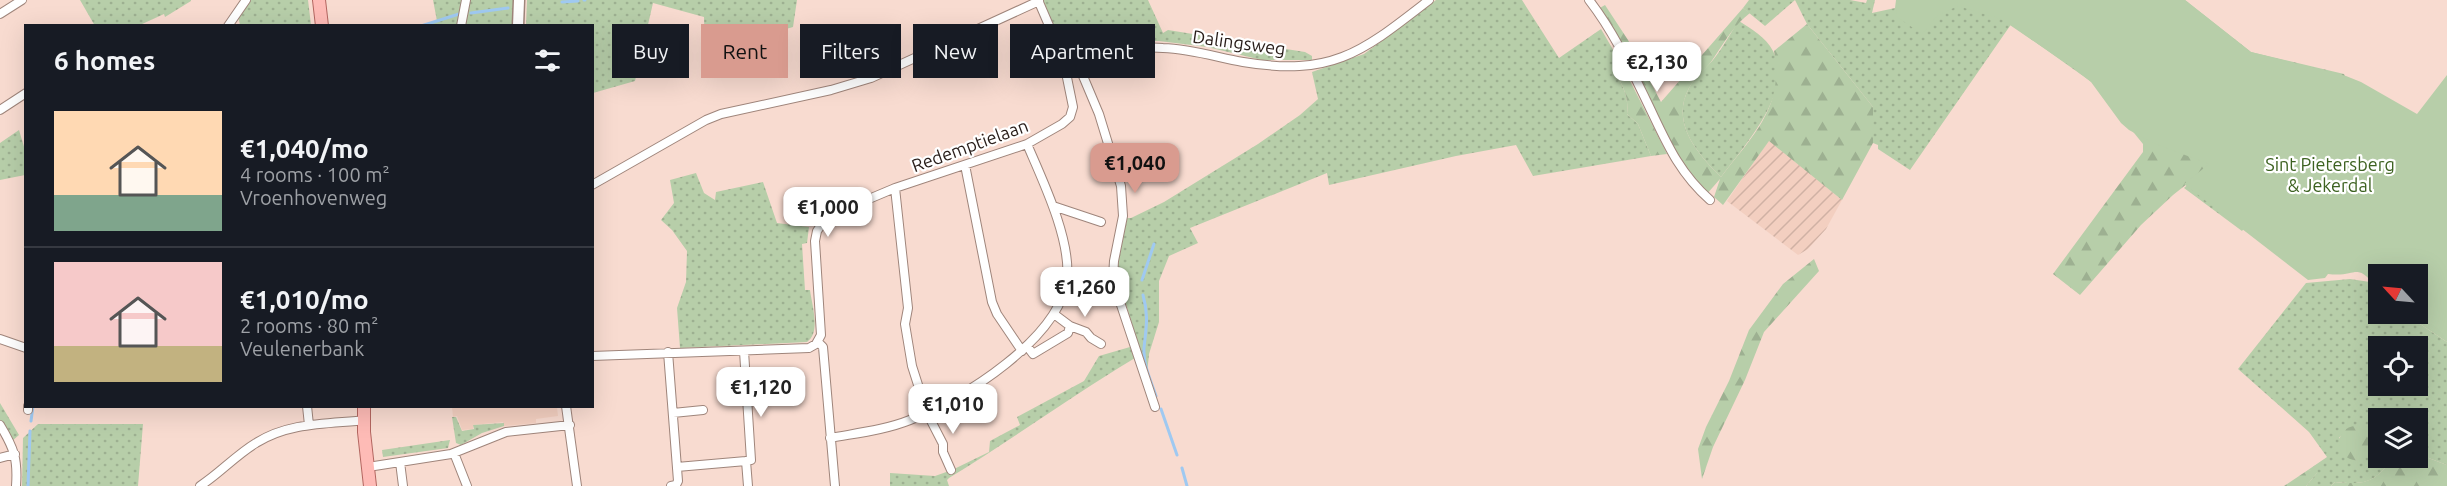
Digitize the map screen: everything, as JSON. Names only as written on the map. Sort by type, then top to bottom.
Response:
[{"type":"main road","points":[[319,0],[321,24]]},
{"type":"main road","points":[[364,408],[371,431],[370,486]]},
{"type":"main road","points":[[371,467],[377,486]]},
{"type":"street","points":[[0,14],[8,4],[22,0]]},
{"type":"street","points":[[229,24],[246,0]]},
{"type":"street","points":[[461,24],[466,0]]},
{"type":"street","points":[[518,24],[519,0]]},
{"type":"street","name":"Dalingsweg","points":[[1155,48],[1199,51],[1261,64],[1323,64],[1347,56],[1380,38],[1429,0]]},
{"type":"street","points":[[1589,0],[1617,41],[1679,166],[1692,183],[1710,200]]},
{"type":"street","points":[[594,183],[714,117],[737,109],[791,100],[872,78],[1038,1]]},
{"type":"street","name":"Redemptielaan","points":[[1038,1],[1048,24]]},
{"type":"street","name":"Redemptielaan","points":[[835,486],[823,347],[818,342],[821,335],[815,241],[817,231],[832,215],[895,188],[1027,144],[1062,124],[1073,111],[1067,78]]},
{"type":"street","points":[[1084,78],[1099,114],[1121,186],[1123,216],[1113,277],[1155,407]]},
{"type":"street","points":[[0,110],[24,94]]},
{"type":"street","points":[[830,438],[882,428],[927,413],[989,375],[1024,349],[1054,314],[1064,294],[1068,272],[1063,240],[1053,206],[1027,144]]},
{"type":"street","points":[[965,165],[992,302],[997,314],[1024,349],[1034,354],[1068,333],[1070,326]]},
{"type":"street","points":[[895,188],[908,308],[905,324],[912,366],[927,413],[943,444],[943,452],[951,470]]},
{"type":"street","points":[[1053,206],[1101,222]]},
{"type":"street","points":[[1054,314],[1070,326],[1086,332],[1101,344]]},
{"type":"street","points":[[0,339],[24,347]]},
{"type":"street","points":[[594,356],[809,348],[818,342]]},
{"type":"street","points":[[677,467],[752,460],[744,351]]},
{"type":"street","points":[[668,352],[678,483],[671,486]]},
{"type":"street","points":[[307,408],[309,425]]},
{"type":"street","points":[[566,408],[577,486]]},
{"type":"street","points":[[674,412],[702,410]]},
{"type":"street","points":[[200,486],[256,442],[288,429],[366,420]]},
{"type":"street","points":[[0,425],[15,454],[16,486]]},
{"type":"street","points":[[371,467],[454,453],[506,432],[570,425]]},
{"type":"street","points":[[454,453],[467,486]]},
{"type":"street","points":[[0,458],[15,454]]},
{"type":"street","points":[[746,460],[748,486]]},
{"type":"street","points":[[400,462],[403,486]]},
{"type":"shaded area","points":[[1769,140],[1842,200],[1826,229],[1808,249],[1798,255],[1727,201]]},
{"type":"shaded area","points":[[452,408],[557,408],[558,416],[536,419],[536,423],[504,426],[503,422],[473,425],[473,429],[462,430],[457,416],[453,417]]},
{"type":"green space","points":[[80,0],[191,0],[165,17],[164,14],[142,24],[94,24]]},
{"type":"green space","points":[[249,0],[308,0],[311,24],[240,24],[238,16]]},
{"type":"green space","points":[[433,0],[463,0],[459,24],[428,24],[437,21]]},
{"type":"green space","points":[[468,0],[513,0],[513,24],[464,24]]},
{"type":"green space","points":[[527,0],[797,0],[793,27],[788,28],[788,24],[704,24],[704,17],[653,3],[648,24],[612,24],[612,78],[636,78],[635,81],[594,93],[594,24],[526,24]]},
{"type":"green space","points":[[1043,0],[1148,0],[1163,33],[1168,30],[1305,52],[1312,56],[1312,60],[1262,60],[1207,47],[1155,41],[1155,24],[1053,24]]},
{"type":"green space","points":[[1436,0],[1522,0],[1559,58],[1601,29],[1622,65],[1615,72],[1625,92],[1627,114],[1638,124],[1651,156],[1533,176],[1516,145],[1329,185],[1327,173],[1190,228],[1198,243],[1169,256],[1159,281],[1159,322],[1149,354],[1147,374],[1115,268],[1125,218],[1131,218],[1164,202],[1300,115],[1318,99],[1312,72],[1364,54]]},
{"type":"green space","points":[[1749,0],[1795,0],[1765,26],[1743,8]]},
{"type":"green space","points":[[1795,0],[1850,0],[1866,3],[1867,0],[1875,0],[1872,13],[1895,8],[1896,0],[2185,0],[2251,52],[2344,74],[2353,91],[2242,231],[2184,188],[2211,164],[2106,96],[2093,83],[2014,27],[2012,23],[1910,170],[1878,149],[1878,145],[1873,143],[1873,107],[1807,24]]},
{"type":"green space","name":"Sint Pietersberg & Jekerdal","points":[[1896,0],[2185,0],[2251,52],[2346,76],[2417,114],[2447,75],[2447,342],[2420,324],[2428,324],[2428,264],[2368,264],[2368,278],[2356,272],[2328,274],[2325,278],[2308,280],[2184,184],[2209,164],[2153,143],[2129,130],[2121,123],[2091,82],[2001,19],[1958,6],[1938,15],[1922,34],[1897,17]]},
{"type":"green space","points":[[1605,5],[1628,40],[1661,102],[1743,8],[1750,13],[1735,28],[1689,88],[1684,101],[1683,113],[1689,137],[1721,177],[1754,134],[1770,105],[1775,89],[1774,51],[1807,24],[1873,107],[1873,143],[1842,200],[1769,141],[1723,205],[1714,197],[1720,179],[1706,195],[1690,178],[1598,9]]},
{"type":"green space","points":[[1739,21],[1758,34],[1770,46],[1778,67],[1777,83],[1764,118],[1721,177],[1689,137],[1683,113],[1684,101],[1691,84],[1717,55]]},
{"type":"green space","points":[[1622,65],[1667,154],[1651,156],[1638,124],[1627,114],[1625,92],[1615,72]]},
{"type":"green space","points":[[2130,128],[2212,164],[2173,195],[2141,225],[2080,295],[2053,274],[2143,152],[2143,144]]},
{"type":"green space","points":[[19,130],[24,147],[24,175],[0,180],[0,143]]},
{"type":"green space","points":[[696,173],[704,193],[715,200],[716,192],[763,182],[777,223],[809,227],[807,243],[802,244],[805,290],[810,290],[815,325],[814,332],[807,342],[680,348],[677,308],[686,282],[687,251],[672,230],[661,220],[674,203],[670,180]]},
{"type":"green space","points":[[1814,259],[1819,271],[1764,332],[1745,380],[1713,447],[1702,479],[1698,449],[1749,330],[1783,284]]},
{"type":"green space","points":[[2350,279],[2368,282],[2368,324],[2420,324],[2447,342],[2447,465],[2428,458],[2428,408],[2368,408],[2368,436],[2353,427],[2347,429],[2339,438],[2368,451],[2368,468],[2384,468],[2375,477],[2362,482],[2335,482],[2331,486],[2306,486],[2317,473],[2308,470],[2327,457],[2309,432],[2238,369],[2306,283]]},
{"type":"green space","points":[[1130,347],[1135,358],[949,478],[947,480],[949,486],[890,486],[890,473],[935,476],[989,452],[990,441],[1020,425],[1017,417],[1084,381],[1099,356]]},
{"type":"green space","points":[[0,403],[19,435],[12,441],[0,422]]},
{"type":"green space","points":[[452,417],[456,417],[462,431],[474,429],[473,425],[504,423],[504,426],[482,433],[461,445],[456,443]]},
{"type":"green space","points":[[38,424],[143,424],[138,486],[22,486],[23,438]]},
{"type":"green space","points":[[2350,427],[2362,427],[2368,431],[2368,455],[2362,459],[2350,459],[2340,449],[2340,437]]},
{"type":"green space","points":[[450,440],[448,448],[383,457],[382,450]]},
{"type":"green space","points":[[2428,458],[2447,465],[2447,486],[2331,486],[2335,482],[2361,482],[2380,473],[2384,468],[2428,468]]},
{"type":"green space","points":[[2308,470],[2318,472],[2306,486],[2284,486]]},
{"type":"waterway","points":[[562,2],[578,1]]},
{"type":"waterway","points":[[471,13],[508,8]]},
{"type":"waterway","points":[[427,24],[459,14]]},
{"type":"waterway","points":[[1142,280],[1154,244]]},
{"type":"waterway","points":[[1143,295],[1146,316],[1145,361],[1156,396]]},
{"type":"waterway","points":[[31,421],[33,408]]},
{"type":"waterway","points":[[1161,409],[1177,455]]},
{"type":"waterway","points":[[28,486],[30,431]]},
{"type":"waterway","points":[[1182,468],[1187,486]]}]
